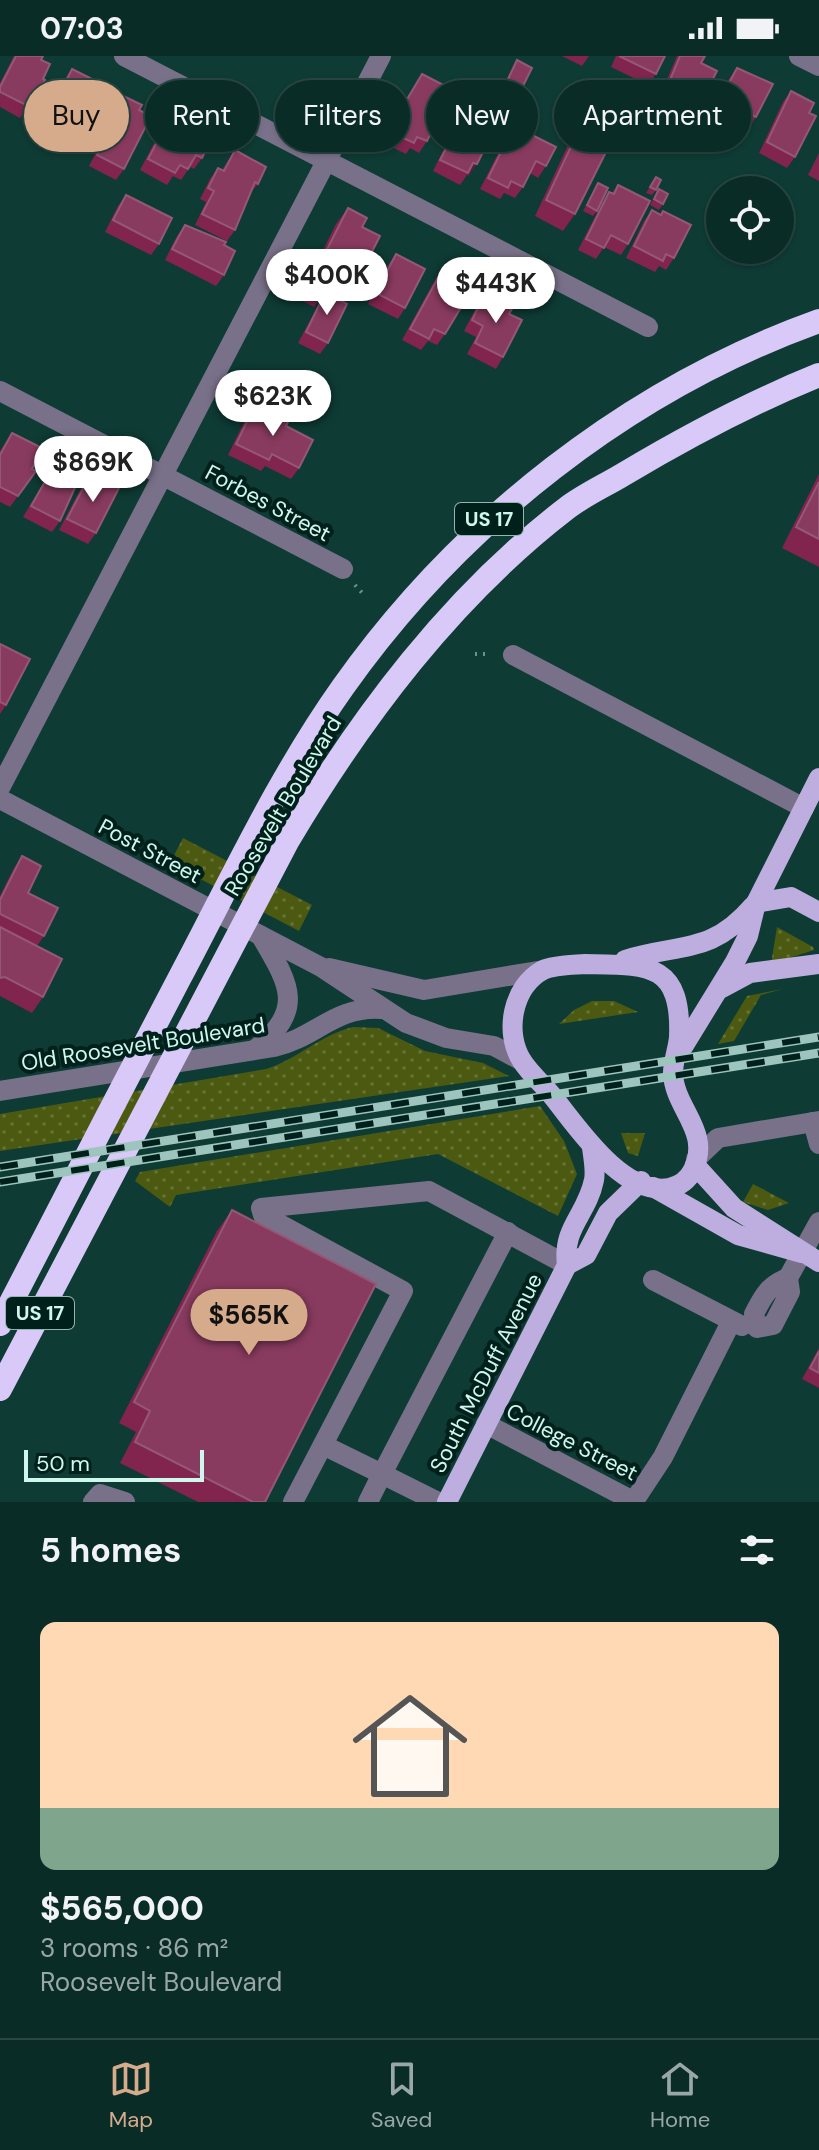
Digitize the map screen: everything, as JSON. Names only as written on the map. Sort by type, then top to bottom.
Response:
[{"type":"highway","name":"Roosevelt Boulevard","points":[[0,1324],[259,826],[342,688],[397,617],[499,509],[641,409],[781,335],[819,321]]},
{"type":"highway","name":"Roosevelt Boulevard","points":[[0,1389],[288,840],[332,766],[384,691],[443,625],[568,507],[725,419],[819,375]]},
{"type":"main road","points":[[674,1060],[748,936],[756,903],[819,778]]},
{"type":"main road","points":[[611,964],[647,953],[703,944],[733,929],[756,903],[791,897],[819,912]]},
{"type":"main road","points":[[645,1183],[667,1188],[678,1185],[695,1162],[699,1137],[673,1076],[679,1024],[676,994],[670,985],[639,964],[544,970],[523,989],[514,1009],[515,1042],[522,1061],[592,1147],[625,1174],[738,1235],[810,1257]]},
{"type":"main road","points":[[715,992],[750,973],[819,964]]},
{"type":"main road","name":"South McDuff Avenue","points":[[447,1502],[567,1265],[565,1244],[587,1202],[595,1177],[592,1147]]},
{"type":"main road","points":[[695,1162],[734,1208],[810,1257]]},
{"type":"main road","name":"South McDuff Avenue","points":[[567,1265],[586,1255],[608,1213],[645,1183]]},
{"type":"street","points":[[124,56],[648,327]]},
{"type":"street","points":[[0,788],[381,56]]},
{"type":"street","points":[[799,56],[819,66]]},
{"type":"street","name":"Forbes Street","points":[[0,391],[343,569]]},
{"type":"street","points":[[513,655],[804,808]]},
{"type":"street","name":"Post Street","points":[[0,799],[321,967],[381,1009],[422,1030],[494,1046],[522,1061]]},
{"type":"street","points":[[256,1049],[279,1027],[289,1004],[288,984],[261,936]]},
{"type":"street","name":"Post Street","points":[[321,967],[414,989],[439,989],[544,970]]},
{"type":"street","name":"Old Roosevelt Boulevard","points":[[0,1091],[291,1042],[335,1017],[381,1009]]},
{"type":"street","points":[[691,1118],[718,1138]]},
{"type":"street","points":[[695,1162],[718,1138],[816,1122],[819,1144]]},
{"type":"street","points":[[293,1502],[403,1291],[263,1215],[261,1208],[429,1191],[567,1265]]},
{"type":"street","points":[[653,1280],[731,1322],[748,1329],[757,1328],[754,1314],[766,1292],[774,1283],[788,1278],[810,1257],[819,1222]]},
{"type":"street","points":[[368,1502],[508,1232]]},
{"type":"street","points":[[634,1502],[663,1457],[731,1322]]},
{"type":"street","name":"College Street","points":[[486,1424],[634,1502]]},
{"type":"street","points":[[323,1445],[438,1502]]},
{"type":"street","points":[[93,1502],[100,1494],[125,1502]]},
{"type":"green space","points":[[183,838],[312,905],[299,931],[170,863]]},
{"type":"green space","points":[[777,927],[813,947],[814,950],[771,964]]},
{"type":"green space","points":[[783,989],[761,995],[734,1041],[718,1044],[747,996]]},
{"type":"green space","points":[[592,1001],[614,1001],[638,1012],[559,1024],[574,1010]]},
{"type":"green space","points":[[353,1027],[378,1028],[425,1051],[483,1063],[509,1076],[0,1151],[0,1114],[266,1069]]},
{"type":"green space","points":[[540,1106],[564,1141],[577,1174],[558,1216],[438,1154],[176,1195],[170,1207],[135,1181],[140,1172]]},
{"type":"green space","points":[[621,1133],[645,1133],[638,1156],[628,1153]]},
{"type":"green space","points":[[753,1184],[789,1203],[768,1210],[743,1202]]},
{"type":"building","points":[[16,56],[43,56],[41,60],[50,64],[45,80],[24,80],[24,104],[0,92]]},
{"type":"building","points":[[619,56],[665,56],[656,74]]},
{"type":"building","points":[[680,56],[705,56],[701,63],[717,71],[712,80],[670,80]]},
{"type":"building","points":[[517,60],[532,68],[526,80],[508,79]]},
{"type":"building","points":[[737,68],[773,84],[756,117],[751,115],[751,80],[731,80]]},
{"type":"building","points":[[72,69],[94,80],[66,80]]},
{"type":"building","points":[[422,74],[434,80],[426,80],[426,141],[417,137],[414,143],[410,141],[410,94]]},
{"type":"building","points":[[791,91],[814,103],[809,113],[816,116],[795,157],[767,142]]},
{"type":"building","points":[[129,99],[142,105],[139,110],[145,113],[145,128],[124,169],[97,155],[99,152],[129,152]]},
{"type":"building","points":[[538,138],[554,146],[546,166],[536,161],[523,187],[511,181],[508,188],[488,178],[501,152],[538,152]]},
{"type":"building","points":[[152,152],[205,152],[202,158],[196,155],[188,169],[180,165],[175,173],[148,159]]},
{"type":"building","points":[[234,152],[266,167],[258,184],[255,182],[235,230],[202,214],[214,191],[208,188],[218,168],[224,171]]},
{"type":"building","points":[[444,152],[483,152],[468,173],[440,160]]},
{"type":"building","points":[[568,152],[606,152],[575,214],[546,200]]},
{"type":"building","points":[[656,177],[661,180],[656,190],[650,187]]},
{"type":"building","points":[[598,183],[608,188],[597,211],[587,205]]},
{"type":"building","points":[[618,185],[650,201],[628,244],[611,235],[604,248],[586,239],[609,192],[614,194]]},
{"type":"building","points":[[659,189],[668,194],[663,204],[654,199]]},
{"type":"building","points":[[126,195],[172,218],[159,244],[113,220]]},
{"type":"building","points":[[348,208],[367,218],[362,227],[380,236],[352,291],[331,280],[325,291],[310,283]]},
{"type":"building","points":[[652,210],[661,215],[663,211],[691,225],[674,258],[666,254],[663,261],[634,246]]},
{"type":"building","points":[[185,225],[226,242],[224,245],[235,251],[224,275],[172,249]]},
{"type":"building","points":[[396,254],[425,269],[405,308],[376,293]]},
{"type":"building","points":[[444,267],[469,279],[465,288],[471,291],[445,334],[434,329],[429,339],[410,329]]},
{"type":"building","points":[[325,293],[341,297],[340,300],[347,304],[328,343],[306,332]]},
{"type":"building","points":[[485,293],[513,307],[509,314],[522,320],[503,357],[475,343],[483,326],[472,320]]},
{"type":"building","points":[[255,405],[288,422],[286,426],[313,440],[299,468],[272,454],[269,460],[236,444]]},
{"type":"building","points":[[12,433],[42,448],[32,469],[36,471],[18,496],[0,487],[0,455]]},
{"type":"building","points":[[59,457],[83,470],[60,521],[31,506]]},
{"type":"building","points":[[97,477],[119,488],[96,533],[67,519],[88,479],[94,482]]},
{"type":"building","points":[[819,482],[819,539],[796,527]]},
{"type":"building","points":[[0,644],[30,659],[6,705],[0,702]]},
{"type":"building","points":[[22,856],[41,866],[28,893],[58,908],[44,936],[0,914],[0,900]]},
{"type":"building","points":[[0,927],[62,959],[43,997],[5,977],[0,978]]},
{"type":"building","points":[[232,1210],[376,1284],[265,1502],[253,1502],[135,1442],[150,1411],[134,1402]]},
{"type":"building","points":[[819,1351],[819,1373],[810,1368]]},
{"type":"railway","points":[[0,1167],[819,1037]]},
{"type":"railway","points":[[0,1182],[819,1053]]}]
